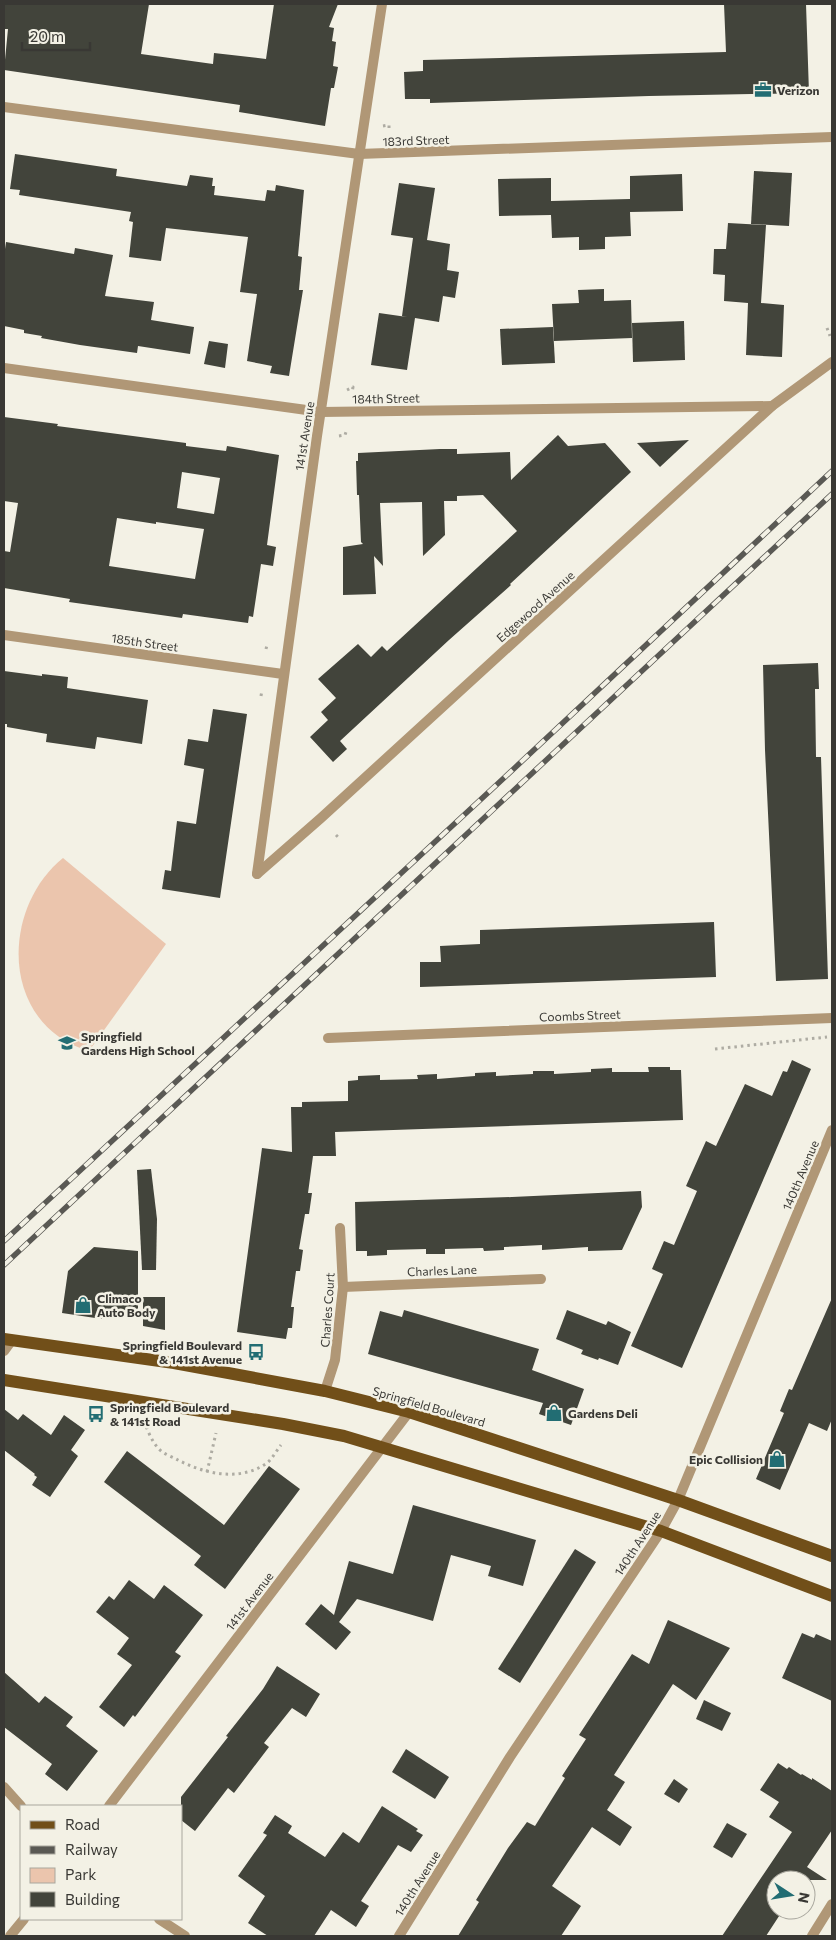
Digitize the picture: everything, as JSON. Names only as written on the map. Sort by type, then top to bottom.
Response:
[{"type":"main road","name":"Springfield Boulevard","points":[[8,1339],[174,1363],[324,1391],[409,1412],[678,1500],[832,1556]]},
{"type":"main road","points":[[4,1380],[283,1424],[344,1436],[661,1531],[832,1596]]},
{"type":"street","name":"141st Avenue","points":[[257,874],[283,674],[382,4]]},
{"type":"street","name":"183rd Street","points":[[4,107],[359,154],[832,137]]},
{"type":"street","name":"Edgewood Avenue","points":[[257,874],[336,805],[772,406],[832,362]]},
{"type":"street","name":"184th Street","points":[[4,368],[321,412],[772,406]]},
{"type":"street","name":"185th Street","points":[[4,635],[283,674]]},
{"type":"street","name":"Coombs Street","points":[[328,1038],[832,1018]]},
{"type":"street","name":"140th Avenue","points":[[399,1936],[510,1757],[661,1531],[678,1500],[832,1130]]},
{"type":"street","name":"Charles Court","points":[[324,1391],[335,1360],[343,1287],[340,1228]]},
{"type":"street","name":"Charles Lane","points":[[343,1287],[542,1279]]},
{"type":"street","points":[[4,1351],[8,1339]]},
{"type":"street","name":"141st Avenue","points":[[110,1805],[409,1412]]},
{"type":"street","points":[[4,1787],[20,1805]]},
{"type":"street","points":[[812,1936],[832,1904]]},
{"type":"street","points":[[10,1936],[23,1920]]},
{"type":"street","points":[[161,1920],[185,1936]]},
{"type":"path","points":[[383,126],[389,125],[389,131]]},
{"type":"path","points":[[828,328],[830,336]]},
{"type":"path","points":[[346,390],[353,387],[352,393]]},
{"type":"path","points":[[339,436],[345,435],[348,429]]},
{"type":"path","points":[[261,696],[262,690]]},
{"type":"path","points":[[336,835],[340,839]]},
{"type":"path","points":[[715,1049],[828,1037]]},
{"type":"path","points":[[144,1421],[151,1437],[161,1451],[190,1466],[207,1472],[226,1475],[246,1473],[268,1462],[281,1444]]},
{"type":"path","points":[[207,1472],[216,1433]]},
{"type":"green space","points":[[63,858],[166,944],[89,1051],[60,1037],[39,1017],[25,992],[19,964],[20,935],[28,906],[42,880]]},
{"type":"building","points":[[4,4],[149,4],[141,54],[213,64],[214,53],[266,59],[274,4],[338,4],[329,27],[334,28],[332,41],[336,42],[333,66],[338,67],[334,88],[331,88],[325,126],[239,112],[240,105],[4,70],[8,29],[4,29]]},
{"type":"building","points":[[724,4],[806,4],[809,93],[430,103],[430,99],[405,99],[404,72],[423,71],[423,60],[726,52]]},
{"type":"building","points":[[15,154],[117,169],[116,176],[187,186],[190,175],[213,178],[212,186],[215,186],[214,195],[265,201],[267,190],[275,191],[276,185],[304,190],[298,256],[302,257],[299,290],[303,290],[289,376],[270,373],[272,366],[247,361],[257,294],[240,292],[248,237],[166,228],[161,261],[129,257],[133,222],[129,221],[131,212],[19,195],[20,190],[10,189]]},
{"type":"building","points":[[754,171],[792,173],[789,226],[751,224]]},
{"type":"building","points":[[682,174],[683,211],[630,212],[631,236],[605,237],[605,249],[579,250],[579,237],[552,238],[551,215],[499,216],[498,179],[551,178],[551,201],[630,199],[630,176]]},
{"type":"building","points":[[399,183],[435,188],[427,240],[450,244],[447,270],[459,272],[455,298],[443,296],[439,322],[415,318],[407,370],[371,365],[379,313],[407,317],[402,316],[413,238],[391,235]]},
{"type":"building","points":[[728,223],[766,225],[761,303],[784,305],[782,357],[746,355],[748,303],[724,301],[725,275],[713,274],[714,249],[726,249]]},
{"type":"building","points":[[6,242],[74,254],[75,248],[113,255],[105,296],[154,302],[151,320],[194,327],[190,354],[138,346],[137,353],[80,345],[41,338],[42,336],[24,333],[24,330],[4,326],[4,256]]},
{"type":"building","points":[[604,289],[604,301],[631,300],[632,338],[554,341],[552,304],[579,303],[578,290]]},
{"type":"building","points":[[684,321],[685,360],[633,362],[632,323]]},
{"type":"building","points":[[553,327],[555,363],[502,365],[500,329]]},
{"type":"building","points":[[209,341],[228,344],[225,368],[204,364]]},
{"type":"building","points":[[4,417],[186,443],[186,446],[226,451],[227,446],[279,455],[267,545],[276,547],[273,566],[261,564],[253,617],[249,616],[248,623],[183,614],[182,618],[69,602],[70,599],[4,588],[4,551],[10,552],[18,503],[4,501]],"holes":[[[182,472],[220,478],[214,514],[177,508]],[[117,518],[204,529],[195,579],[109,566]]]},
{"type":"building","points":[[558,435],[568,446],[605,443],[631,472],[511,585],[340,741],[347,749],[333,762],[310,737],[328,720],[321,712],[336,698],[318,679],[358,644],[371,657],[382,646],[387,651],[517,531],[483,495],[457,496],[457,501],[444,501],[445,535],[423,556],[422,502],[380,503],[383,566],[374,556],[376,594],[343,595],[343,547],[363,544],[361,542],[359,495],[357,495],[356,461],[358,461],[358,453],[440,449],[457,449],[457,454],[510,452],[511,480]]},
{"type":"building","points":[[689,440],[660,467],[637,443]]},
{"type":"building","points":[[818,663],[819,689],[815,689],[816,757],[821,757],[828,979],[776,981],[763,665]]},
{"type":"building","points":[[4,671],[68,677],[67,688],[148,700],[142,744],[97,737],[95,749],[46,742],[47,734],[7,727],[7,724],[4,724]]},
{"type":"building","points":[[213,709],[247,714],[220,898],[162,889],[165,870],[171,871],[177,821],[196,824],[204,769],[184,765],[188,739],[208,742]]},
{"type":"building","points":[[714,922],[716,977],[420,987],[420,962],[441,962],[440,946],[480,944],[480,930]]},
{"type":"building","points":[[792,1060],[811,1069],[682,1368],[631,1346],[663,1274],[652,1269],[664,1241],[674,1245],[697,1191],[686,1186],[706,1141],[716,1146],[745,1084],[772,1096],[783,1071],[787,1072]]},
{"type":"building","points":[[648,1067],[670,1067],[670,1070],[681,1070],[683,1120],[335,1132],[336,1156],[313,1156],[308,1193],[312,1193],[309,1214],[305,1214],[299,1249],[303,1250],[300,1271],[296,1271],[291,1307],[294,1307],[292,1328],[288,1328],[286,1339],[237,1332],[262,1148],[292,1152],[291,1107],[302,1107],[302,1102],[348,1101],[348,1081],[358,1080],[358,1076],[380,1075],[380,1080],[418,1079],[417,1075],[437,1074],[437,1079],[475,1076],[475,1073],[496,1072],[496,1076],[533,1074],[533,1071],[554,1071],[554,1074],[591,1072],[591,1069],[612,1068],[612,1072],[649,1072]]},
{"type":"building","points":[[151,1169],[157,1219],[156,1270],[142,1270],[137,1170]]},
{"type":"building","points":[[641,1191],[642,1207],[622,1250],[588,1251],[588,1247],[542,1250],[542,1245],[504,1247],[504,1250],[484,1251],[483,1248],[445,1249],[445,1254],[426,1254],[426,1249],[387,1250],[387,1255],[367,1256],[367,1251],[356,1251],[355,1202]]},
{"type":"building","points":[[94,1247],[138,1251],[138,1310],[103,1311],[102,1319],[62,1313],[68,1271]]},
{"type":"building","points":[[143,1297],[165,1297],[165,1330],[143,1326]]},
{"type":"building","points":[[832,1298],[832,1419],[827,1431],[809,1423],[780,1490],[756,1479],[784,1413],[780,1411],[789,1389],[792,1390]]},
{"type":"building","points":[[404,1310],[539,1349],[532,1370],[584,1389],[571,1425],[539,1414],[543,1403],[368,1354],[380,1311],[402,1317]]},
{"type":"building","points":[[567,1310],[606,1325],[608,1321],[631,1332],[618,1365],[581,1354],[583,1350],[556,1339]]},
{"type":"building","points":[[4,1409],[18,1420],[23,1414],[51,1435],[64,1415],[85,1430],[71,1450],[78,1456],[50,1497],[32,1485],[37,1477],[35,1474],[4,1450]]},
{"type":"building","points":[[127,1451],[224,1525],[269,1466],[300,1489],[225,1589],[194,1565],[201,1556],[104,1482]]},
{"type":"building","points":[[413,1505],[536,1540],[523,1586],[488,1576],[491,1566],[451,1555],[433,1621],[357,1599],[339,1622],[351,1632],[336,1650],[305,1624],[321,1604],[334,1615],[349,1561],[393,1574]]},
{"type":"building","points":[[575,1549],[596,1562],[520,1683],[498,1669]]},
{"type":"building","points":[[129,1580],[154,1599],[164,1585],[203,1615],[175,1652],[181,1656],[135,1717],[133,1715],[124,1727],[99,1707],[132,1665],[117,1654],[129,1638],[96,1612],[109,1596],[114,1600]]},
{"type":"building","points":[[668,1620],[730,1648],[696,1700],[673,1684],[614,1775],[625,1782],[607,1810],[632,1827],[620,1846],[592,1827],[552,1886],[581,1906],[561,1936],[458,1936],[479,1902],[476,1900],[508,1848],[527,1822],[535,1826],[565,1778],[562,1776],[586,1739],[579,1735],[632,1654],[649,1664]]},
{"type":"building","points":[[802,1633],[814,1638],[816,1634],[832,1641],[832,1701],[782,1678]]},
{"type":"building","points":[[277,1666],[320,1694],[306,1717],[292,1708],[264,1743],[269,1747],[234,1793],[228,1788],[195,1831],[182,1821],[181,1797],[263,1689]]},
{"type":"building","points":[[4,1672],[39,1703],[45,1696],[73,1717],[66,1726],[98,1751],[67,1791],[45,1774],[52,1764],[4,1727]]},
{"type":"building","points":[[704,1700],[731,1713],[722,1731],[696,1719]]},
{"type":"building","points":[[406,1749],[449,1777],[435,1799],[392,1772]]},
{"type":"building","points":[[778,1763],[812,1780],[812,1778],[832,1791],[832,1830],[807,1867],[812,1870],[766,1870],[792,1832],[769,1817],[779,1802],[760,1790]]},
{"type":"building","points":[[674,1779],[688,1789],[679,1803],[664,1794]]},
{"type":"building","points":[[382,1806],[418,1829],[416,1831],[423,1835],[411,1852],[398,1845],[361,1901],[369,1906],[356,1927],[331,1910],[314,1936],[268,1936],[248,1923],[265,1896],[238,1876],[267,1835],[263,1833],[275,1815],[292,1826],[288,1833],[325,1857],[343,1832],[359,1843]]},
{"type":"building","points":[[727,1823],[747,1834],[732,1858],[713,1847]]},
{"type":"building","points":[[766,1871],[766,1920],[776,1920],[766,1936],[722,1936]]},
{"type":"building","points":[[816,1873],[827,1880],[816,1880]]},
{"type":"railway","points":[[4,1241],[832,471]]},
{"type":"railway","points":[[4,1265],[832,494]]},
{"type":"place","name":"Verizon","points":[[763,90]]},
{"type":"place","name":"Springfield Gardens High School","points":[[67,1043]]},
{"type":"place","name":"Climaco Auto Body","points":[[83,1305]]},
{"type":"place","name":"Springfield Boulevard & 141st Avenue","points":[[256,1352]]},
{"type":"place","name":"Gardens Deli","points":[[554,1413]]},
{"type":"place","name":"Springfield Boulevard & 141st Road","points":[[96,1414]]},
{"type":"place","name":"Epic Collision","points":[[777,1459]]}]
